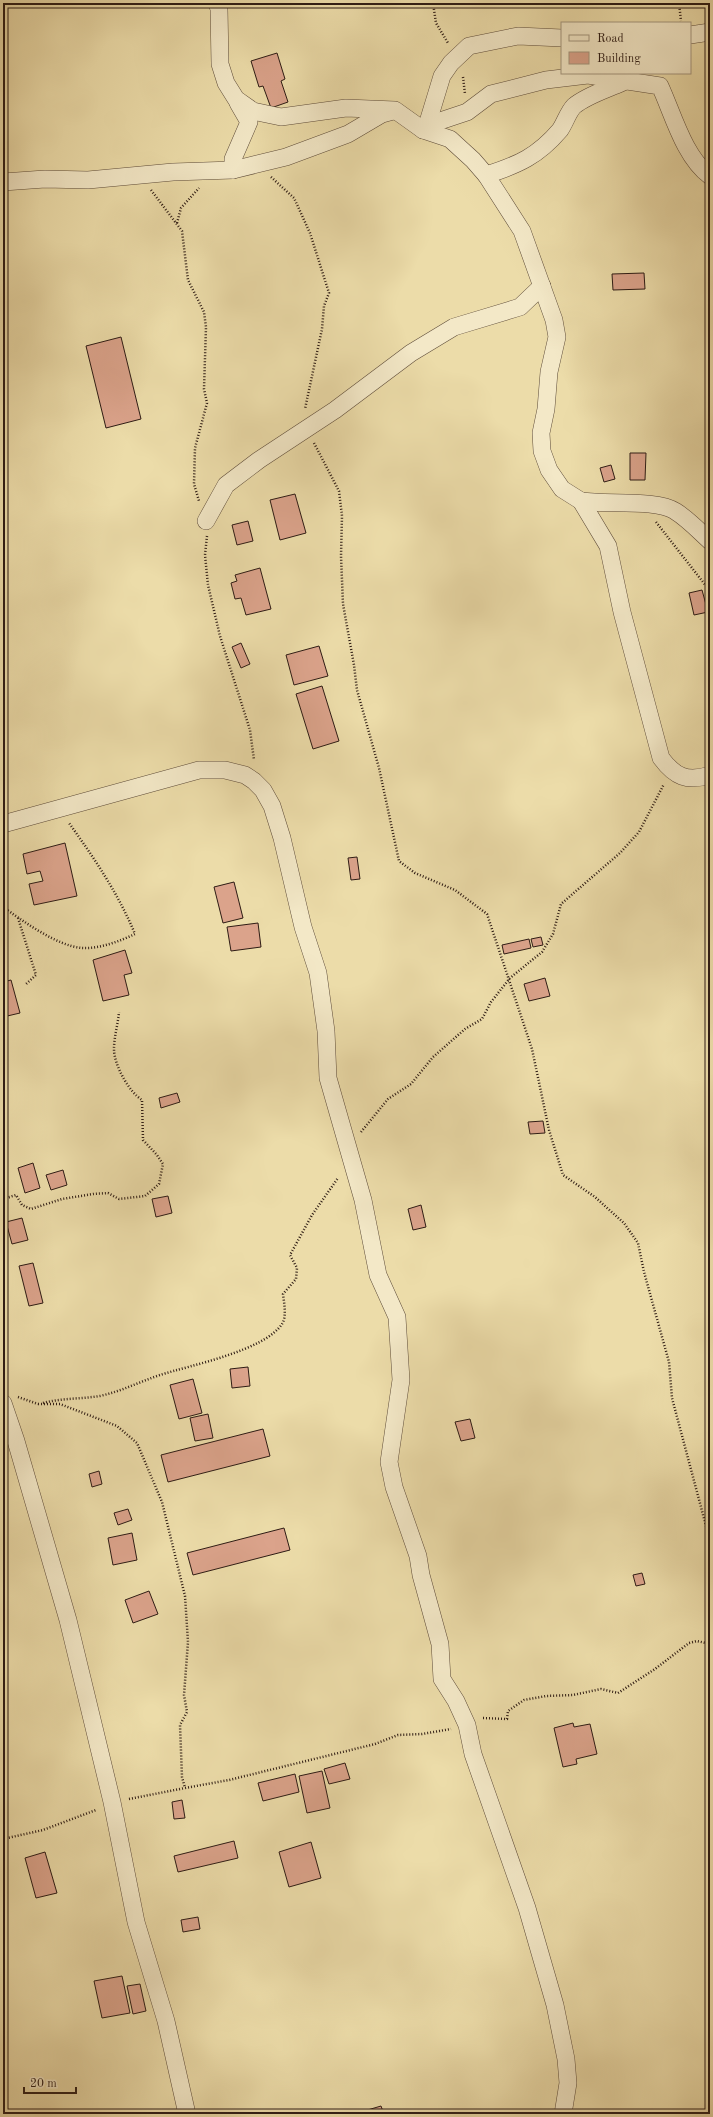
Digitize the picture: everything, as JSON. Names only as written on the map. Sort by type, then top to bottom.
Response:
[{"type":"street","points":[[217,3],[219,9],[220,64],[226,83],[249,122],[233,159],[233,170]]},
{"type":"street","points":[[691,35],[710,32]]},
{"type":"street","points":[[426,126],[442,76],[450,63],[469,46],[518,36],[561,38]]},
{"type":"street","points":[[426,126],[467,112],[491,94],[546,80],[588,75],[623,82],[649,83],[660,86],[681,137],[695,159],[710,176]]},
{"type":"street","points":[[486,175],[513,167],[534,156],[560,130],[574,107],[623,82]]},
{"type":"street","points":[[236,99],[253,111],[281,117],[346,108],[395,110],[450,139],[473,160],[486,175],[522,231],[554,320],[557,337],[549,372],[546,409],[541,433],[542,451],[549,470],[562,489],[582,501],[598,503],[654,504],[674,510],[710,541]]},
{"type":"street","points":[[3,182],[45,179],[88,180],[212,170],[233,170],[286,157],[348,134],[382,114],[395,110]]},
{"type":"street","points":[[206,521],[226,485],[259,460],[364,390],[411,353],[454,328],[520,307],[542,286]]},
{"type":"street","points":[[582,501],[608,546],[622,612],[661,758],[670,771],[683,777],[696,779],[710,775]]},
{"type":"street","points":[[3,824],[198,770],[225,770],[245,775],[263,790],[272,806],[282,838],[303,927],[318,973],[326,1031],[328,1078],[363,1200],[378,1275],[397,1317],[401,1380],[389,1462],[394,1487],[418,1556],[421,1575],[440,1644],[442,1679],[456,1701],[467,1725],[473,1754],[526,1908],[555,2005],[566,2059],[568,2083],[563,2105],[563,2114]]},
{"type":"street","points":[[3,1403],[16,1441],[68,1620],[112,1802],[136,1922],[166,2021],[187,2114]]},
{"type":"path","points":[[679,3],[681,22]]},
{"type":"path","points":[[259,163],[273,179],[294,198],[310,232],[329,293],[326,298],[322,329],[304,414],[306,429],[339,491],[342,516],[341,556],[343,604],[357,690],[379,768],[399,861],[416,873],[455,890],[487,914],[532,1049],[549,1130],[563,1174],[595,1197],[624,1223],[638,1243],[644,1272],[668,1362],[672,1398],[710,1541]]},
{"type":"path","points":[[177,224],[181,208],[193,193],[205,184],[212,170]]},
{"type":"path","points":[[140,175],[182,230],[188,280],[193,292],[200,300],[204,312],[206,327],[204,389],[207,403],[195,448],[194,479],[198,500],[205,513],[207,540],[205,555],[208,585],[220,636],[250,730],[255,770],[254,781]]},
{"type":"path","points":[[640,504],[710,591]]},
{"type":"path","points":[[3,907],[18,918],[65,944],[83,948],[119,942],[135,934],[125,910],[96,860],[58,808]]},
{"type":"path","points":[[18,918],[36,975],[25,985]]},
{"type":"path","points":[[3,1199],[16,1194],[22,1205],[31,1209],[62,1199],[93,1194],[108,1193],[119,1199],[145,1196],[159,1184],[163,1164],[143,1140],[142,1100],[134,1095],[125,1082],[114,1050],[119,1012]]},
{"type":"path","points":[[38,1404],[60,1404],[117,1426],[137,1443],[162,1502],[185,1596],[188,1642],[184,1695],[187,1712],[180,1725],[180,1730],[182,1777],[185,1788]]},
{"type":"path","points":[[3,1839],[43,1830],[83,1816],[112,1802],[229,1780],[376,1744],[398,1735],[422,1734],[467,1725],[477,1718],[507,1719],[508,1711],[524,1700],[546,1696],[573,1695],[601,1689],[618,1693],[661,1665],[689,1642],[697,1641],[710,1644]]},
{"type":"building","points":[[277,53],[285,79],[281,81],[288,102],[271,108],[263,86],[259,87],[251,61]]},
{"type":"building","points":[[644,273],[645,289],[613,290],[612,274]]},
{"type":"building","points":[[121,337],[141,419],[106,428],[86,346]]},
{"type":"building","points":[[630,453],[646,453],[645,480],[630,480]]},
{"type":"building","points":[[611,465],[615,479],[604,482],[600,468]]},
{"type":"building","points":[[295,494],[306,533],[280,540],[270,500]]},
{"type":"building","points":[[248,521],[253,541],[237,545],[232,525]]},
{"type":"building","points":[[260,568],[271,609],[246,615],[241,598],[235,599],[231,583],[237,581],[235,575]]},
{"type":"building","points":[[702,590],[708,612],[694,615],[689,593]]},
{"type":"building","points":[[241,643],[250,664],[241,668],[232,647]]},
{"type":"building","points":[[319,646],[328,676],[294,685],[286,655]]},
{"type":"building","points":[[322,686],[339,741],[313,749],[296,694]]},
{"type":"building","points":[[65,843],[77,896],[34,905],[29,884],[43,881],[40,871],[27,874],[23,854]]},
{"type":"building","points":[[357,857],[360,879],[351,880],[348,858]]},
{"type":"building","points":[[234,882],[243,918],[223,923],[214,887]]},
{"type":"building","points":[[258,923],[261,947],[231,951],[227,927]]},
{"type":"building","points":[[541,937],[543,945],[533,947],[531,939]]},
{"type":"building","points":[[529,939],[531,948],[504,954],[502,945]]},
{"type":"building","points":[[125,950],[132,973],[124,975],[129,995],[103,1001],[93,960]]},
{"type":"building","points":[[545,978],[550,996],[529,1001],[524,984]]},
{"type":"building","points":[[11,980],[20,1013],[3,1017],[3,982]]},
{"type":"building","points":[[177,1093],[180,1102],[161,1108],[159,1098]]},
{"type":"building","points":[[543,1121],[545,1133],[530,1134],[528,1122]]},
{"type":"building","points":[[33,1163],[40,1188],[25,1193],[18,1168]]},
{"type":"building","points":[[63,1170],[67,1185],[51,1190],[46,1175]]},
{"type":"building","points":[[168,1196],[172,1213],[156,1217],[152,1199]]},
{"type":"building","points":[[421,1205],[426,1227],[413,1230],[408,1209]]},
{"type":"building","points":[[22,1218],[28,1240],[12,1244],[6,1222]]},
{"type":"building","points":[[33,1263],[43,1303],[29,1306],[19,1266]]},
{"type":"building","points":[[248,1367],[250,1386],[232,1388],[230,1369]]},
{"type":"building","points":[[193,1379],[202,1413],[179,1419],[170,1385]]},
{"type":"building","points":[[208,1414],[213,1438],[195,1441],[190,1418]]},
{"type":"building","points":[[470,1419],[475,1438],[461,1441],[455,1422]]},
{"type":"building","points":[[263,1429],[270,1456],[168,1482],[161,1455]]},
{"type":"building","points":[[99,1471],[102,1484],[92,1487],[89,1474]]},
{"type":"building","points":[[128,1509],[132,1520],[118,1525],[114,1513]]},
{"type":"building","points":[[284,1528],[290,1550],[193,1575],[187,1553]]},
{"type":"building","points":[[132,1533],[137,1560],[113,1565],[108,1538]]},
{"type":"building","points":[[642,1573],[645,1584],[636,1586],[633,1575]]},
{"type":"building","points":[[149,1591],[158,1614],[133,1623],[125,1600]]},
{"type":"building","points":[[573,1723],[574,1727],[590,1724],[597,1754],[576,1759],[577,1764],[563,1767],[554,1728]]},
{"type":"building","points":[[345,1763],[350,1779],[329,1784],[324,1769]]},
{"type":"building","points":[[322,1771],[330,1808],[307,1813],[299,1776]]},
{"type":"building","points":[[295,1774],[299,1792],[263,1801],[258,1783]]},
{"type":"building","points":[[182,1800],[185,1818],[174,1819],[172,1802]]},
{"type":"building","points":[[234,1841],[238,1858],[178,1872],[174,1856]]},
{"type":"building","points":[[311,1842],[321,1878],[289,1887],[279,1852]]},
{"type":"building","points":[[45,1852],[57,1893],[36,1898],[25,1858]]},
{"type":"building","points":[[198,1917],[200,1929],[183,1932],[181,1920]]},
{"type":"building","points":[[122,1976],[130,2013],[102,2018],[94,1981]]},
{"type":"building","points":[[140,1984],[146,2011],[133,2014],[127,1986]]},
{"type":"building","points":[[381,2106],[384,2114],[354,2114]]}]
